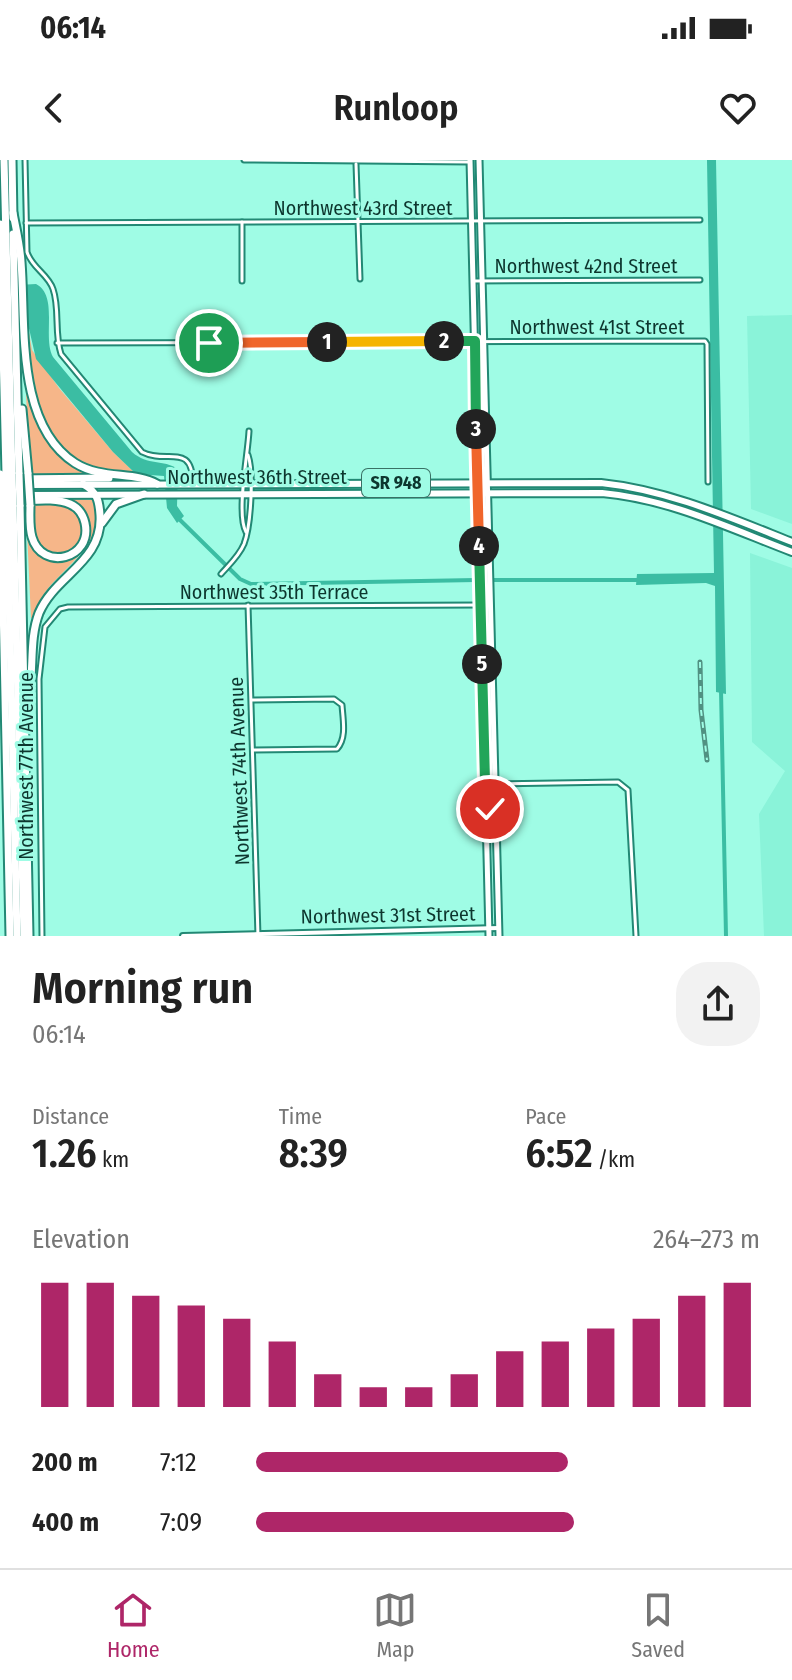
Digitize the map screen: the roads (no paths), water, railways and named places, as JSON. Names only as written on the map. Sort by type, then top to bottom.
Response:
[{"type":"highway","points":[[4,160],[17,368],[4,589],[10,936]]},
{"type":"highway","points":[[12,160],[7,503],[17,936]]},
{"type":"highway","points":[[0,224],[12,285]]},
{"type":"highway","points":[[12,295],[32,394],[45,431],[56,447],[76,464],[123,477]]},
{"type":"highway","points":[[0,467],[9,476],[30,505],[32,538],[40,551],[58,558],[71,555],[81,547],[86,528],[83,514],[75,506],[62,501],[7,503]]},
{"type":"highway","points":[[9,476],[123,477],[149,479],[157,484]]},
{"type":"highway","points":[[26,712],[31,687],[34,632],[41,610],[49,596],[88,556],[99,537],[101,525],[96,494],[83,484]]},
{"type":"highway","points":[[101,525],[116,504],[144,494]]},
{"type":"highway","points":[[7,503],[26,712],[26,936]]},
{"type":"highway","points":[[7,503],[26,936]]},
{"type":"highway","points":[[0,578],[4,589]]},
{"type":"highway","points":[[0,702],[5,712]]},
{"type":"main road","points":[[473,160],[471,222],[489,932]]},
{"type":"main road","points":[[473,160],[481,222],[499,936]]},
{"type":"main road","name":"Northwest 36th Street","points":[[9,476],[83,484],[566,482],[618,485],[701,506],[792,542]]},
{"type":"main road","points":[[305,483],[305,493]]},
{"type":"main road","name":"Northwest 36th Street","points":[[7,503],[96,494],[582,492],[661,503],[792,552]]},
{"type":"main road","points":[[483,699],[493,699]]},
{"type":"main road","points":[[486,811],[496,803]]},
{"type":"street","points":[[25,160],[30,262],[53,290],[57,343],[61,354],[142,452],[187,460],[192,466],[193,484]]},
{"type":"street","points":[[244,160],[473,160]]},
{"type":"street","points":[[356,161],[360,279]]},
{"type":"street","name":"Northwest 43rd Street","points":[[26,223],[700,220]]},
{"type":"street","points":[[242,222],[242,281]]},
{"type":"street","name":"Northwest 42nd Street","points":[[473,281],[700,280]]},
{"type":"street","name":"Northwest 41st Street","points":[[57,343],[705,341],[708,482]]},
{"type":"street","points":[[222,573],[237,557],[245,542],[249,431]]},
{"type":"street","name":"Northwest 74th Avenue","points":[[248,605],[258,935]]},
{"type":"street","name":"Northwest 35th Terrace","points":[[68,607],[481,605]]},
{"type":"street","name":"Northwest 77th Avenue","points":[[42,936],[39,679],[45,627],[60,609],[68,607]]},
{"type":"street","points":[[252,700],[339,701],[342,705],[343,741],[337,749],[253,750]]},
{"type":"street","points":[[485,784],[618,782],[625,785],[628,790],[636,936]]},
{"type":"street","name":"Northwest 31st Street","points":[[183,936],[489,932],[499,928]]},
{"type":"waterway","points":[[178,518],[240,579],[251,584],[476,580]]},
{"type":"waterway","points":[[494,580],[639,580]]},
{"type":"waterway","points":[[721,690],[726,936]]},
{"type":"railway","points":[[700,662],[701,710],[707,760]]}]
